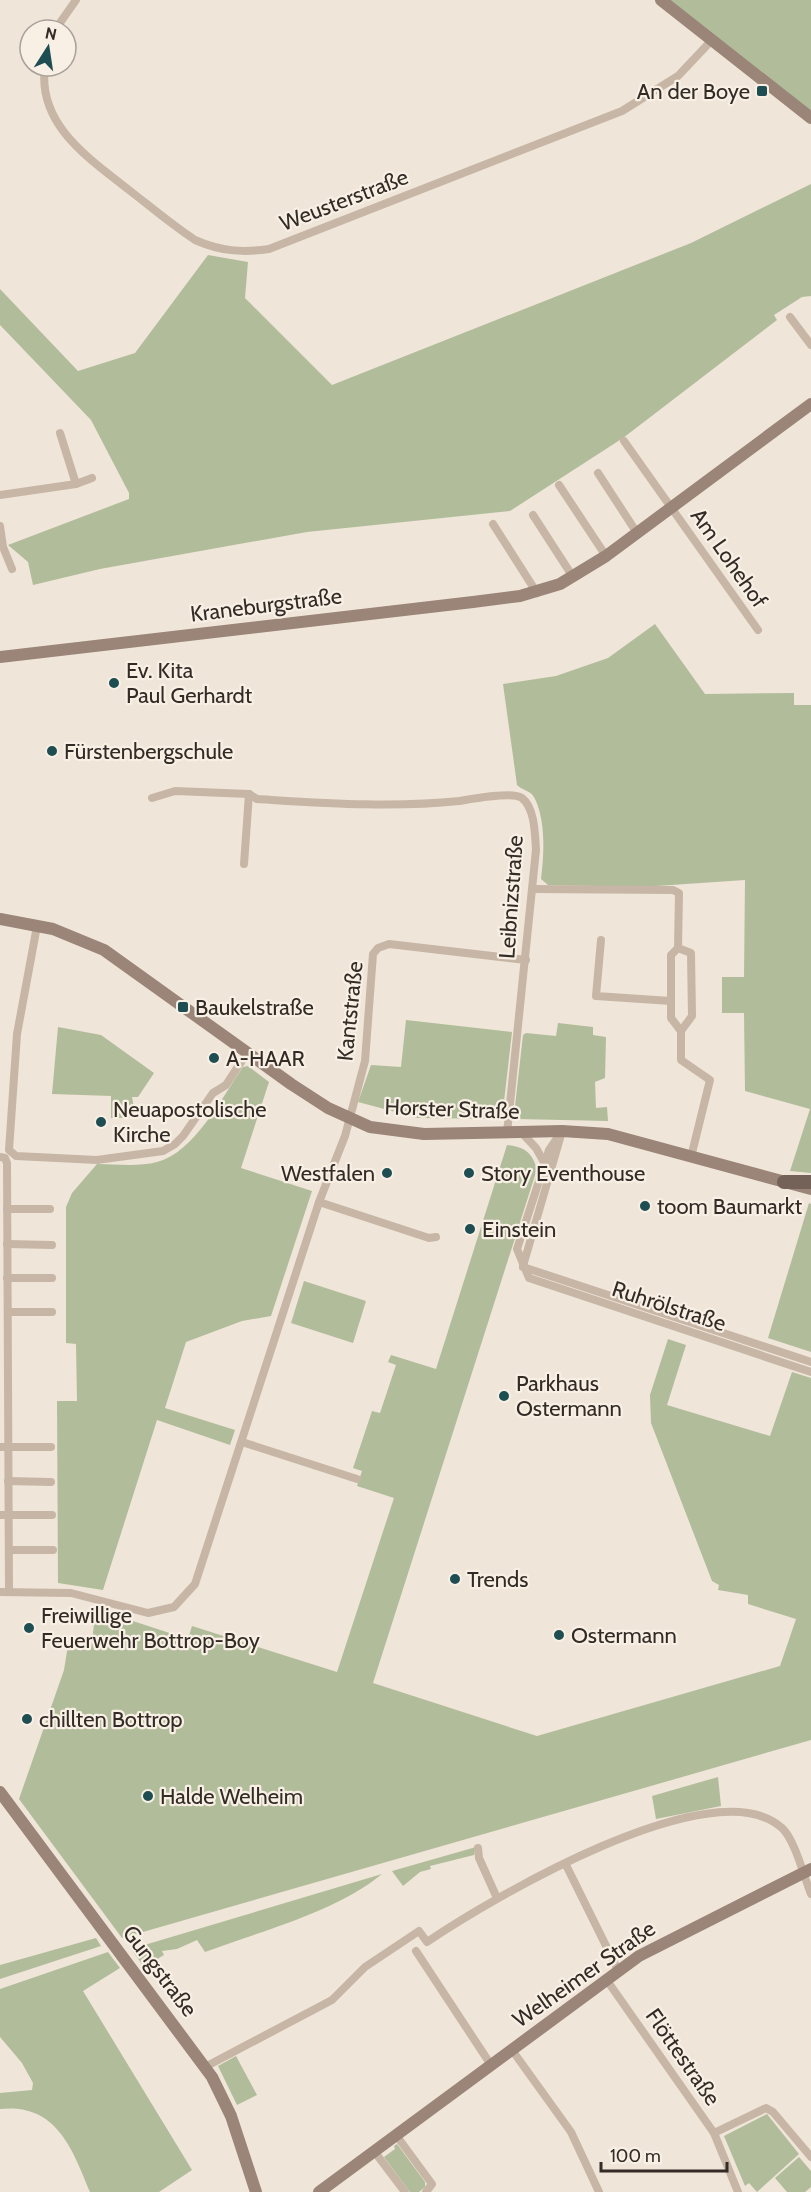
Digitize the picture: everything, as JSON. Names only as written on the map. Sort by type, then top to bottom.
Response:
[{"type":"main road","points":[[783,1182],[811,1182]]},
{"type":"street","points":[[63,18],[76,0]]},
{"type":"street","points":[[661,0],[811,118]]},
{"type":"street","name":"Weusterstraße","points":[[46,78],[50,108],[56,122],[74,145],[195,240],[224,250],[246,252],[269,249],[622,111],[678,76],[711,41]]},
{"type":"street","points":[[790,318],[811,345]]},
{"type":"street","name":"Kraneburgstraße","points":[[0,657],[537,593],[573,577],[606,556],[811,404]]},
{"type":"street","points":[[60,433],[76,484]]},
{"type":"street","points":[[624,441],[670,507]]},
{"type":"street","points":[[598,472],[637,533]]},
{"type":"street","points":[[0,495],[76,484],[92,478]]},
{"type":"street","points":[[559,484],[606,556]]},
{"type":"street","name":"Am Lohehof","points":[[670,507],[758,630]]},
{"type":"street","points":[[533,515],[573,577]]},
{"type":"street","points":[[493,524],[537,593]]},
{"type":"street","points":[[0,526],[3,548],[12,570]]},
{"type":"street","name":"Leibnizstraße","points":[[152,798],[175,791],[249,794],[257,799],[354,804],[454,801],[512,795],[522,798],[529,807],[536,850],[507,1133]]},
{"type":"street","points":[[244,864],[249,794]]},
{"type":"street","points":[[533,890],[673,890],[679,893],[678,948],[671,955],[671,1018],[681,1031]]},
{"type":"street","name":"Horster Straße","points":[[0,919],[67,934],[104,950],[309,1096],[348,1119],[402,1133],[562,1131],[608,1134],[811,1189]]},
{"type":"street","points":[[37,926],[17,1034],[9,1150],[16,1156],[97,1160],[163,1151],[183,1136],[213,1093],[225,1085],[247,1053]]},
{"type":"street","points":[[601,940],[596,996],[671,1001]]},
{"type":"street","name":"Kantstraße","points":[[348,1119],[365,1061],[372,961],[378,948],[389,944],[526,960]]},
{"type":"street","points":[[678,948],[691,953],[692,1016],[681,1031],[681,1060],[710,1080],[691,1157]]},
{"type":"street","points":[[2,1157],[7,1163],[4,1242],[8,1311],[4,1378],[4,1447],[8,1481],[4,1515],[9,1550],[4,1592],[71,1593],[148,1612],[174,1607],[195,1584],[348,1119]]},
{"type":"street","points":[[522,1267],[518,1248],[549,1150],[562,1131]]},
{"type":"street","points":[[522,1267],[562,1131]]},
{"type":"street","points":[[521,1132],[536,1148],[545,1164]]},
{"type":"street","points":[[319,1202],[429,1238],[436,1237]]},
{"type":"street","points":[[7,1209],[50,1209]]},
{"type":"street","points":[[4,1242],[52,1245]]},
{"type":"street","name":"Ruhrölstraße","points":[[522,1267],[811,1362]]},
{"type":"street","name":"Ruhrölstraße","points":[[522,1267],[528,1278],[811,1372]]},
{"type":"street","points":[[7,1278],[52,1278]]},
{"type":"street","points":[[8,1311],[52,1312]]},
{"type":"street","points":[[242,1442],[357,1479]]},
{"type":"street","points":[[4,1447],[51,1447]]},
{"type":"street","points":[[8,1481],[51,1482]]},
{"type":"street","points":[[4,1515],[52,1515]]},
{"type":"street","points":[[9,1550],[53,1550]]},
{"type":"street","name":"Gungstraße","points":[[0,1792],[204,2067],[231,2116],[256,2192]]},
{"type":"street","points":[[416,1951],[497,1898],[629,1834],[666,1821],[740,1812],[763,1816],[781,1826],[788,1837],[807,1871],[811,1894]]},
{"type":"street","points":[[478,1848],[479,1858],[497,1898]]},
{"type":"street","points":[[566,1864],[618,1970]]},
{"type":"street","name":"Welheimer Straße","points":[[319,2192],[618,1970],[662,1943],[807,1871]]},
{"type":"street","points":[[204,2067],[332,2000],[364,1967],[419,1931],[427,1942]]},
{"type":"street","points":[[407,1939],[490,2065]]},
{"type":"street","name":"Flöttestraße","points":[[606,1979],[714,2133],[738,2192]]},
{"type":"street","points":[[512,2050],[571,2132],[599,2192]]},
{"type":"street","points":[[714,2133],[766,2108],[811,2157]]},
{"type":"street","points":[[396,2135],[432,2184],[426,2192]]},
{"type":"street","points":[[374,2151],[405,2192]]},
{"type":"green space","points":[[669,0],[811,0],[811,113]]},
{"type":"green space","points":[[811,184],[811,296],[802,297],[774,315],[777,320],[623,438],[510,511],[307,532],[100,569],[33,585],[28,562],[8,545],[129,499],[129,493],[91,420],[0,325],[0,289],[78,371],[135,353],[208,255],[248,262],[245,298],[332,385],[691,243]]},
{"type":"green space","points":[[655,624],[705,694],[794,693],[794,705],[811,705],[811,1173],[790,1171],[810,1109],[745,1091],[744,1013],[722,1013],[722,977],[744,977],[745,880],[642,887],[548,885],[541,879],[543,828],[539,808],[533,796],[517,785],[503,684],[556,676],[608,658]]},
{"type":"green space","points":[[406,1020],[512,1032],[502,1119],[418,1118],[358,1102],[371,1065],[401,1067]]},
{"type":"green space","points":[[558,1023],[593,1027],[593,1035],[606,1037],[605,1078],[595,1082],[596,1108],[607,1107],[608,1121],[516,1119],[514,1115],[523,1035],[526,1033],[556,1036]]},
{"type":"green space","points":[[58,1027],[101,1035],[154,1073],[138,1097],[132,1097],[136,1118],[111,1118],[111,1096],[52,1094]]},
{"type":"green space","points":[[248,1066],[269,1082],[241,1168],[312,1191],[271,1316],[242,1321],[186,1342],[165,1408],[235,1430],[230,1445],[157,1420],[103,1590],[58,1583],[57,1401],[77,1401],[76,1344],[66,1343],[66,1207],[72,1193],[97,1164],[150,1164],[170,1157],[183,1148],[206,1122],[243,1067]]},
{"type":"green space","points":[[507,1145],[519,1147],[527,1152],[537,1169],[373,1683],[537,1736],[780,1666],[796,1619],[748,1604],[748,1595],[718,1590],[719,1585],[712,1581],[651,1423],[650,1395],[668,1339],[686,1345],[667,1405],[770,1436],[792,1372],[811,1378],[811,1740],[122,1938],[19,1799],[64,1670],[68,1645],[91,1648],[96,1609],[188,1639],[192,1626],[337,1672],[394,1498],[357,1486],[362,1471],[353,1468],[372,1411],[380,1413],[396,1365],[388,1362],[391,1355],[436,1369]]},
{"type":"green space","points":[[809,1203],[811,1204],[811,1352],[768,1338]]},
{"type":"green space","points":[[304,1281],[366,1301],[353,1343],[291,1323]]},
{"type":"green space","points":[[718,1777],[721,1806],[656,1819],[652,1796]]},
{"type":"green space","points":[[476,1847],[474,1855],[430,1866],[431,1869],[420,1872],[403,1886],[392,1871]]},
{"type":"green space","points":[[382,1874],[321,1910],[205,1952],[197,1940],[177,1949],[162,1951],[164,1955],[144,1967],[131,1949]]},
{"type":"green space","points":[[96,1938],[101,1946],[0,1979],[0,1965]]},
{"type":"green space","points":[[108,1952],[120,1968],[83,1991],[192,2170],[159,2192],[90,2192],[68,2145],[48,2121],[35,2113],[19,2109],[0,2109],[0,2093],[32,2090],[33,2083],[22,2063],[0,2037],[0,1989]]},
{"type":"green space","points":[[236,2056],[257,2095],[237,2105],[218,2066]]},
{"type":"green space","points":[[767,2114],[799,2154],[757,2192],[749,2183],[745,2186],[724,2136]]},
{"type":"green space","points":[[397,2144],[425,2182],[425,2187],[419,2192],[410,2192],[384,2157],[395,2149],[394,2146]]},
{"type":"green space","points":[[799,2157],[811,2171],[811,2187],[805,2192],[787,2192],[775,2178]]},
{"type":"place","name":"An der Boye","points":[[762,91]]},
{"type":"place","name":"Ev. Kita Paul Gerhardt","points":[[114,683]]},
{"type":"place","name":"Fürstenbergschule","points":[[52,751]]},
{"type":"place","name":"Baukelstraße","points":[[183,1007]]},
{"type":"place","name":"A-HAAR","points":[[214,1058]]},
{"type":"place","name":"Neuapostolische Kirche","points":[[101,1122]]},
{"type":"place","name":"Westfalen","points":[[387,1173]]},
{"type":"place","name":"Story Eventhouse","points":[[469,1173]]},
{"type":"place","name":"toom Baumarkt","points":[[645,1206]]},
{"type":"place","name":"Einstein","points":[[470,1229]]},
{"type":"place","name":"Parkhaus Ostermann","points":[[504,1396]]},
{"type":"place","name":"Trends","points":[[455,1579]]},
{"type":"place","name":"Freiwillige Feuerwehr Bottrop-Boy","points":[[29,1628]]},
{"type":"place","name":"Ostermann","points":[[559,1635]]},
{"type":"place","name":"chillten Bottrop","points":[[27,1719]]},
{"type":"place","name":"Halde Welheim","points":[[148,1796]]}]
